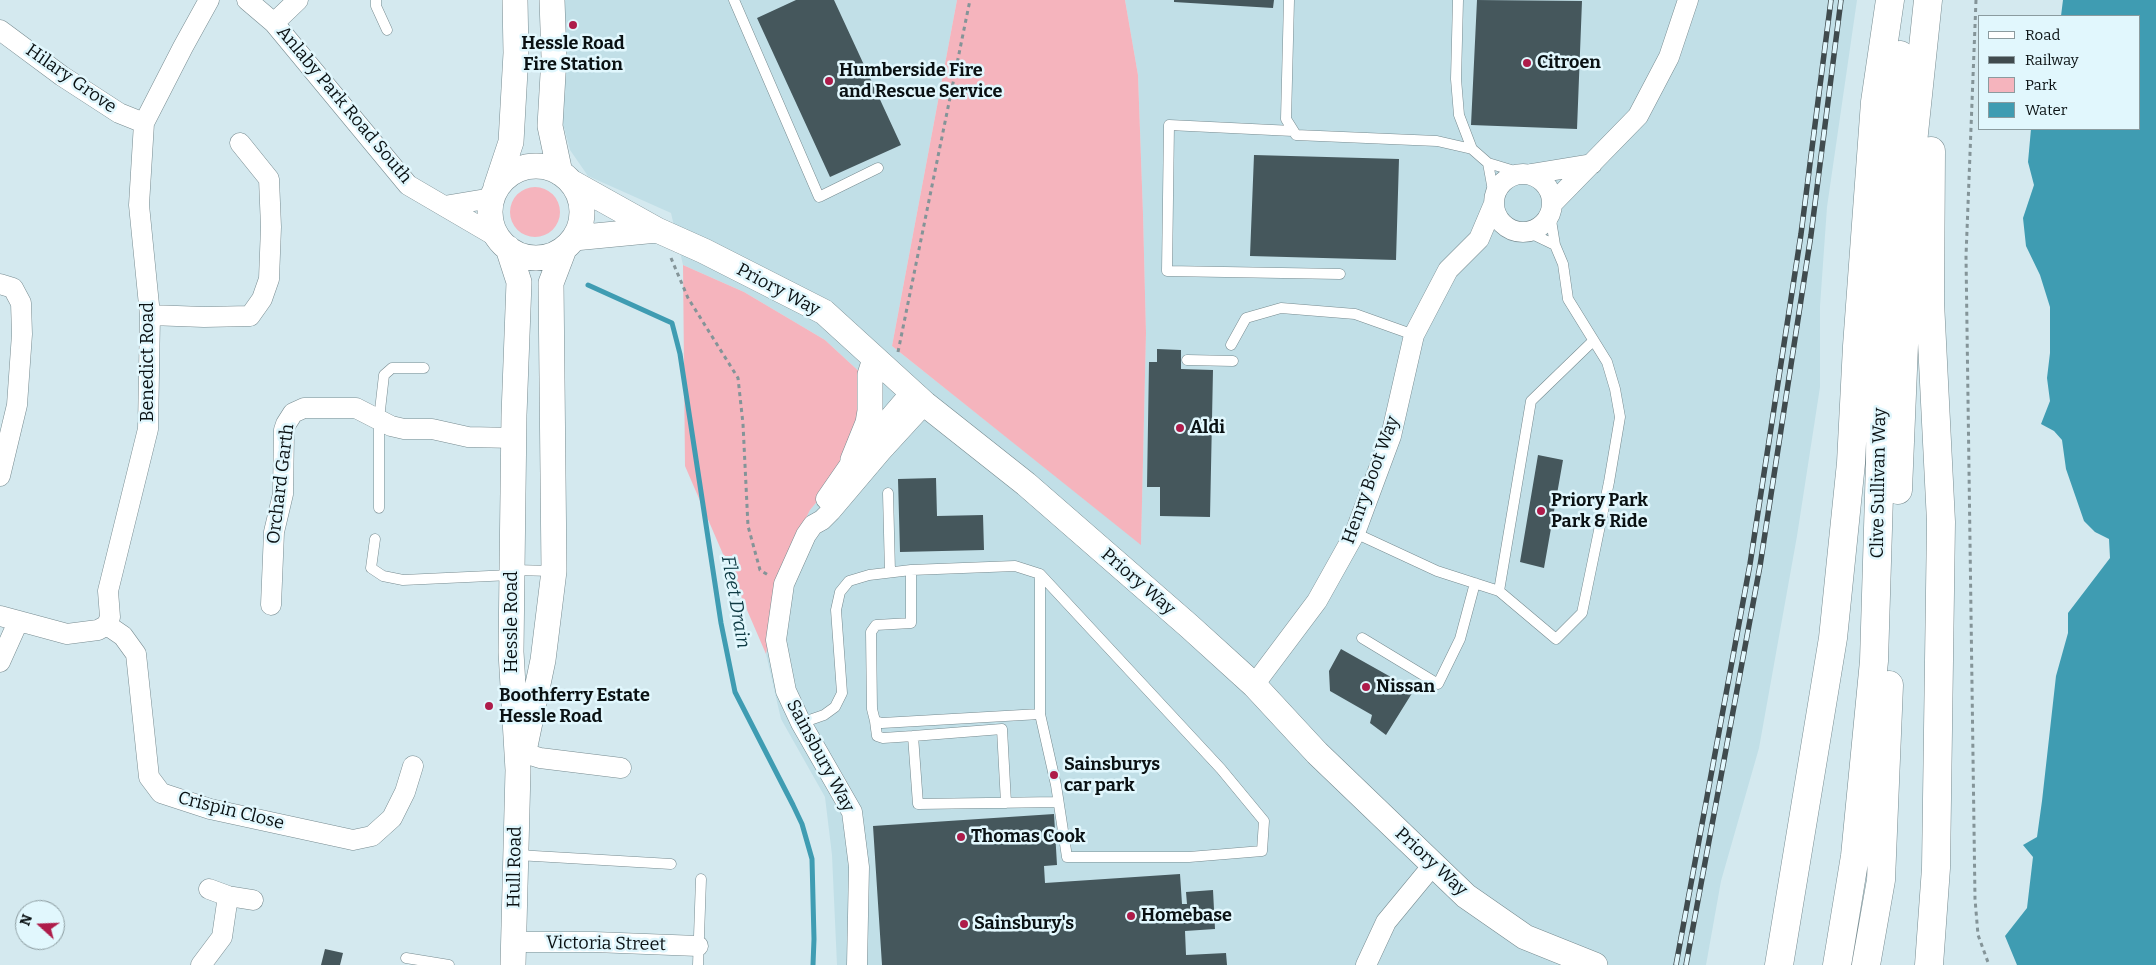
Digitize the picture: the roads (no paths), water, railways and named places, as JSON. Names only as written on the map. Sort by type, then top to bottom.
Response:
[{"type":"highway","points":[[1778,965],[1833,638],[1851,463],[1857,346],[1875,102],[1890,0]]},
{"type":"highway","name":"Clive Sullivan Way","points":[[1838,965],[1855,856],[1874,660],[1880,462],[1881,316],[1896,91],[1906,0]]},
{"type":"highway","name":"Clive Sullivan Way","points":[[1866,965],[1880,880],[1912,152],[1928,0]]},
{"type":"highway","points":[[1929,965],[1936,868],[1941,522],[1930,302],[1930,163],[1940,0]]},
{"type":"street","name":"Benedict Road","points":[[107,625],[110,617],[108,590],[148,428],[150,314],[139,204],[144,123],[182,47],[209,0]]},
{"type":"street","name":"Anlaby Park Road South","points":[[247,0],[274,23],[408,185],[502,243]]},
{"type":"street","points":[[274,23],[298,0]]},
{"type":"street","points":[[515,0],[516,54],[511,142],[490,211],[492,224],[502,243],[521,256],[536,258],[551,256],[569,243],[581,224],[582,210],[579,195],[565,177],[550,126],[554,58],[552,0]]},
{"type":"street","points":[[1479,239],[1523,232],[1537,228],[1545,222],[1551,209],[1638,116],[1669,57],[1688,0]]},
{"type":"street","name":"Hilary Grove","points":[[0,30],[78,87],[119,113],[144,123]]},
{"type":"street","points":[[150,314],[204,317],[250,316],[262,299],[269,279],[271,227],[269,179],[240,143]]},
{"type":"street","points":[[1479,239],[1494,201],[1497,187],[1504,180],[1526,174],[1592,164]]},
{"type":"street","points":[[444,206],[494,195],[504,180],[516,171],[530,167],[546,167],[565,177]]},
{"type":"street","points":[[1526,174],[1539,178],[1546,185],[1551,194],[1551,209]]},
{"type":"street","name":"Priory Way","points":[[565,177],[664,233],[824,312],[919,398],[1026,484],[1254,685],[1317,753],[1466,896],[1525,937],[1595,965]]},
{"type":"street","points":[[1494,201],[1496,215],[1501,223],[1509,229],[1523,232]]},
{"type":"street","points":[[569,243],[664,233]]},
{"type":"street","name":"Henry Boot Way","points":[[1254,685],[1290,640],[1317,601],[1355,533],[1391,436],[1414,335],[1448,270],[1479,239]]},
{"type":"street","name":"Hessle Road","points":[[502,243],[519,282],[514,438],[511,652],[521,762]]},
{"type":"street","name":"Hessle Road","points":[[521,762],[543,660],[554,571],[551,283],[569,243]]},
{"type":"street","points":[[0,284],[13,288],[21,303],[22,334],[17,405],[0,476]]},
{"type":"street","points":[[853,460],[868,423],[870,375],[884,367]]},
{"type":"street","name":"Sainsbury Way","points":[[813,525],[813,519],[818,510],[853,460],[919,398]]},
{"type":"street","name":"Sainsbury Way","points":[[857,965],[859,867],[852,812],[801,723],[786,691],[776,640],[784,584],[797,552],[813,525],[822,520],[881,452],[919,398]]},
{"type":"street","name":"Orchard Garth","points":[[271,605],[274,532],[284,494],[284,430],[293,413],[304,408],[336,406],[356,408],[391,426],[404,429],[432,428],[468,436],[514,438]]},
{"type":"street","points":[[0,662],[9,619],[67,634],[98,630],[107,625]]},
{"type":"street","name":"Crispin Close","points":[[107,625],[123,636],[136,654],[149,777],[161,793],[210,809],[353,840],[372,836],[392,818],[405,792],[413,766]]},
{"type":"street","points":[[521,762],[540,758],[621,768]]},
{"type":"street","name":"Hull Road","points":[[513,954],[521,762]]},
{"type":"street","points":[[1366,965],[1386,922],[1433,865]]},
{"type":"street","points":[[209,889],[228,896],[253,900]]},
{"type":"street","points":[[201,965],[222,937],[228,896]]},
{"type":"street","name":"Victoria Street","points":[[513,954],[594,942],[698,956]]},
{"type":"lane","points":[[376,0],[376,6],[387,30]]},
{"type":"lane","points":[[734,0],[819,197],[878,168]]},
{"type":"lane","points":[[1289,0],[1286,119],[1296,135],[1437,141],[1472,149]]},
{"type":"lane","points":[[1458,0],[1456,79],[1458,106],[1459,115],[1472,149],[1488,163],[1526,174]]},
{"type":"lane","points":[[1293,130],[1169,125],[1167,271],[1340,274]]},
{"type":"lane","points":[[1488,163],[1494,201]]},
{"type":"lane","points":[[1355,533],[1437,571],[1499,591],[1556,639],[1582,613],[1610,482],[1620,417],[1616,389],[1607,362],[1568,299],[1563,264],[1555,245],[1551,209]]},
{"type":"lane","points":[[1523,232],[1555,245]]},
{"type":"lane","points":[[1231,345],[1246,318],[1281,308],[1355,314],[1414,335]]},
{"type":"lane","points":[[1499,591],[1531,401],[1593,341]]},
{"type":"lane","points":[[1186,360],[1233,361]]},
{"type":"lane","points":[[379,508],[379,419],[384,375],[392,368],[424,368]]},
{"type":"lane","points":[[888,493],[890,572]]},
{"type":"lane","points":[[375,539],[371,568],[383,576],[404,580],[512,572],[554,571]]},
{"type":"lane","points":[[801,723],[824,715],[835,707],[842,693],[836,610],[840,592],[849,580],[911,570],[1015,566],[1040,574],[1221,769],[1264,821],[1262,851],[1189,857],[1067,857],[1040,714],[1040,574]]},
{"type":"lane","points":[[911,570],[911,622],[876,625],[871,632],[872,709],[877,736],[883,738],[1002,729],[1006,803]]},
{"type":"lane","points":[[1362,638],[1438,684],[1460,639],[1475,583]]},
{"type":"lane","points":[[875,721],[882,723],[1040,714]]},
{"type":"lane","points":[[913,736],[918,804],[1058,802]]},
{"type":"lane","points":[[516,855],[671,864]]},
{"type":"lane","points":[[698,956],[701,879]]},
{"type":"lane","points":[[406,958],[449,965]]},
{"type":"water","points":[[2063,0],[2156,0],[2156,965],[2017,965],[2005,936],[2027,908],[2033,857],[2023,845],[2037,837],[2056,676],[2068,633],[2068,613],[2110,558],[2109,539],[2095,532],[2084,521],[2066,469],[2062,440],[2054,431],[2041,424],[2050,401],[2047,378],[2050,353],[2050,307],[2040,275],[2026,246],[2023,218],[2034,185],[2028,162],[2031,130],[2141,130],[2141,15],[2061,15]]},
{"type":"waterway","name":"Fleet Drain","points":[[588,285],[672,323],[680,354],[721,623],[735,692],[802,824],[812,859],[813,965]]},
{"type":"railway","points":[[1676,965],[1750,564],[1801,234],[1831,0]]},
{"type":"railway","points":[[1686,965],[1760,566],[1811,235],[1841,0]]},
{"type":"place","name":"Hessle Road Fire Station","points":[[573,25]]},
{"type":"place","name":"Citroen","points":[[1527,63]]},
{"type":"place","name":"Humberside Fire and Rescue Service","points":[[829,81]]},
{"type":"place","name":"Aldi","points":[[1180,428]]},
{"type":"place","name":"Priory Park Park & Ride","points":[[1541,511]]},
{"type":"place","name":"Nissan","points":[[1366,687]]},
{"type":"place","name":"Boothferry Estate Hessle Road","points":[[489,706]]},
{"type":"place","name":"Sainsburys car park","points":[[1054,775]]},
{"type":"place","name":"Thomas Cook","points":[[961,837]]},
{"type":"place","name":"Homebase","points":[[1131,916]]},
{"type":"place","name":"Sainsbury's","points":[[964,924]]}]
